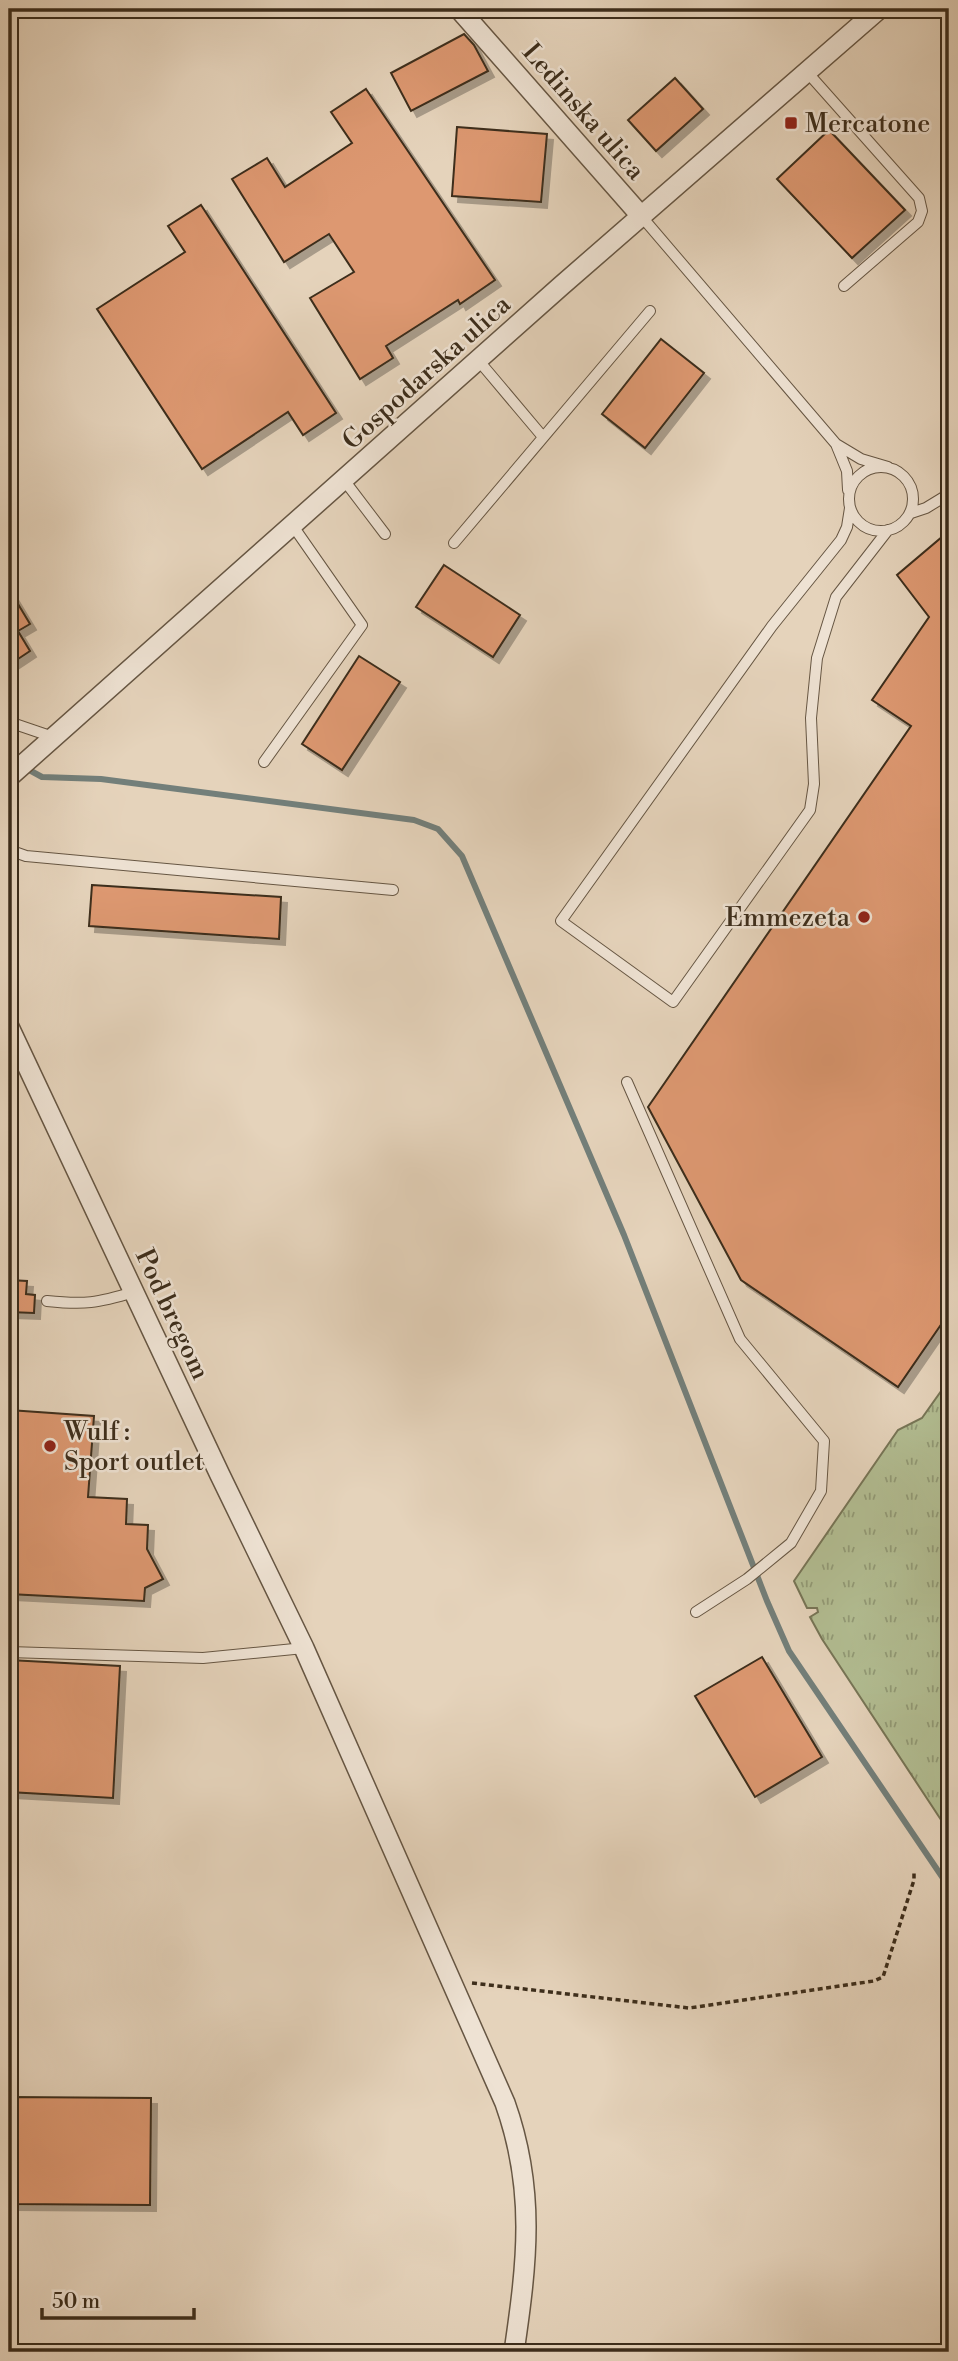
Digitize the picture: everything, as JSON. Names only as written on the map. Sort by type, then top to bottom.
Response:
[{"type":"street","name":"Ledinska ulica","points":[[459,9],[642,217]]},
{"type":"street","name":"Gospodarska ulica","points":[[9,777],[879,9]]},
{"type":"street","name":"Pod bregom","points":[[9,1027],[304,1648],[437,1953],[474,2031],[516,2134],[527,2218],[525,2274],[514,2352]]},
{"type":"lane","points":[[807,72],[919,198],[922,211],[918,222],[844,286]]},
{"type":"lane","points":[[642,217],[836,444],[847,471],[849,503],[854,517],[869,529],[888,530],[897,527],[911,513],[914,503],[911,485],[905,476],[888,467],[861,459],[836,444]]},
{"type":"lane","points":[[454,543],[650,311]]},
{"type":"lane","points":[[479,361],[543,437]]},
{"type":"lane","points":[[888,467],[878,466],[861,473],[850,489],[847,527],[841,540],[772,626],[561,921],[673,1002],[810,810],[814,784],[811,718],[817,658],[836,597],[888,530]]},
{"type":"lane","points":[[344,480],[385,534]]},
{"type":"lane","points":[[911,513],[926,509],[949,494]]},
{"type":"lane","points":[[264,762],[362,625],[293,526]]},
{"type":"lane","points":[[9,722],[53,738]]},
{"type":"lane","points":[[9,850],[26,856],[393,890]]},
{"type":"lane","points":[[627,1082],[740,1339],[824,1441],[821,1491],[791,1543],[747,1579],[696,1612]]},
{"type":"lane","points":[[47,1301],[90,1304],[134,1292]]},
{"type":"lane","points":[[9,1652],[203,1658],[304,1648]]},
{"type":"path","points":[[470,1982],[689,2008],[874,1981],[883,1977],[888,1965],[914,1880],[914,1872]]},
{"type":"green space","points":[[949,1380],[949,1832],[822,1639],[810,1617],[818,1612],[817,1608],[807,1608],[794,1581],[898,1430],[922,1418]]},
{"type":"building","points":[[464,34],[474,45],[488,71],[411,111],[391,73]]},
{"type":"building","points":[[675,78],[703,109],[656,151],[628,120]]},
{"type":"building","points":[[366,89],[495,280],[460,304],[458,300],[386,346],[393,358],[360,379],[310,298],[354,272],[329,234],[284,262],[232,179],[267,158],[285,187],[352,143],[331,112]]},
{"type":"building","points":[[457,127],[547,134],[541,202],[452,196]]},
{"type":"building","points":[[829,130],[905,210],[852,258],[777,179]]},
{"type":"building","points":[[201,205],[336,413],[303,435],[288,412],[202,469],[97,309],[185,252],[168,226]]},
{"type":"building","points":[[661,339],[704,373],[645,448],[602,414]]},
{"type":"building","name":"Emmezeta","points":[[949,531],[949,1313],[898,1387],[741,1280],[648,1107],[911,726],[872,700],[929,617],[897,575]]},
{"type":"building","points":[[444,565],[520,615],[493,657],[416,607]]},
{"type":"building","points":[[9,589],[30,624],[18,631],[30,651],[9,665]]},
{"type":"building","points":[[359,656],[400,682],[342,770],[302,744]]},
{"type":"building","points":[[92,885],[281,897],[279,939],[89,926]]},
{"type":"building","points":[[9,1280],[27,1281],[26,1294],[35,1295],[34,1313],[9,1312]]},
{"type":"building","points":[[9,1410],[94,1416],[88,1497],[127,1499],[126,1524],[148,1525],[147,1549],[163,1579],[145,1588],[144,1601],[9,1594]]},
{"type":"building","points":[[762,1657],[822,1757],[755,1797],[695,1696]]},
{"type":"building","points":[[9,1660],[120,1666],[113,1798],[9,1792]]},
{"type":"building","points":[[9,2097],[151,2098],[150,2205],[9,2204]]},
{"type":"waterway","points":[[9,759],[42,777],[101,779],[414,820],[438,829],[462,856],[624,1235],[789,1651],[949,1887]]},
{"type":"place","name":"Mercatone","points":[[791,123]]},
{"type":"place","name":"Emmezeta","points":[[864,917]]},
{"type":"place","name":"Wulf : Sport outlet","points":[[50,1446]]}]
